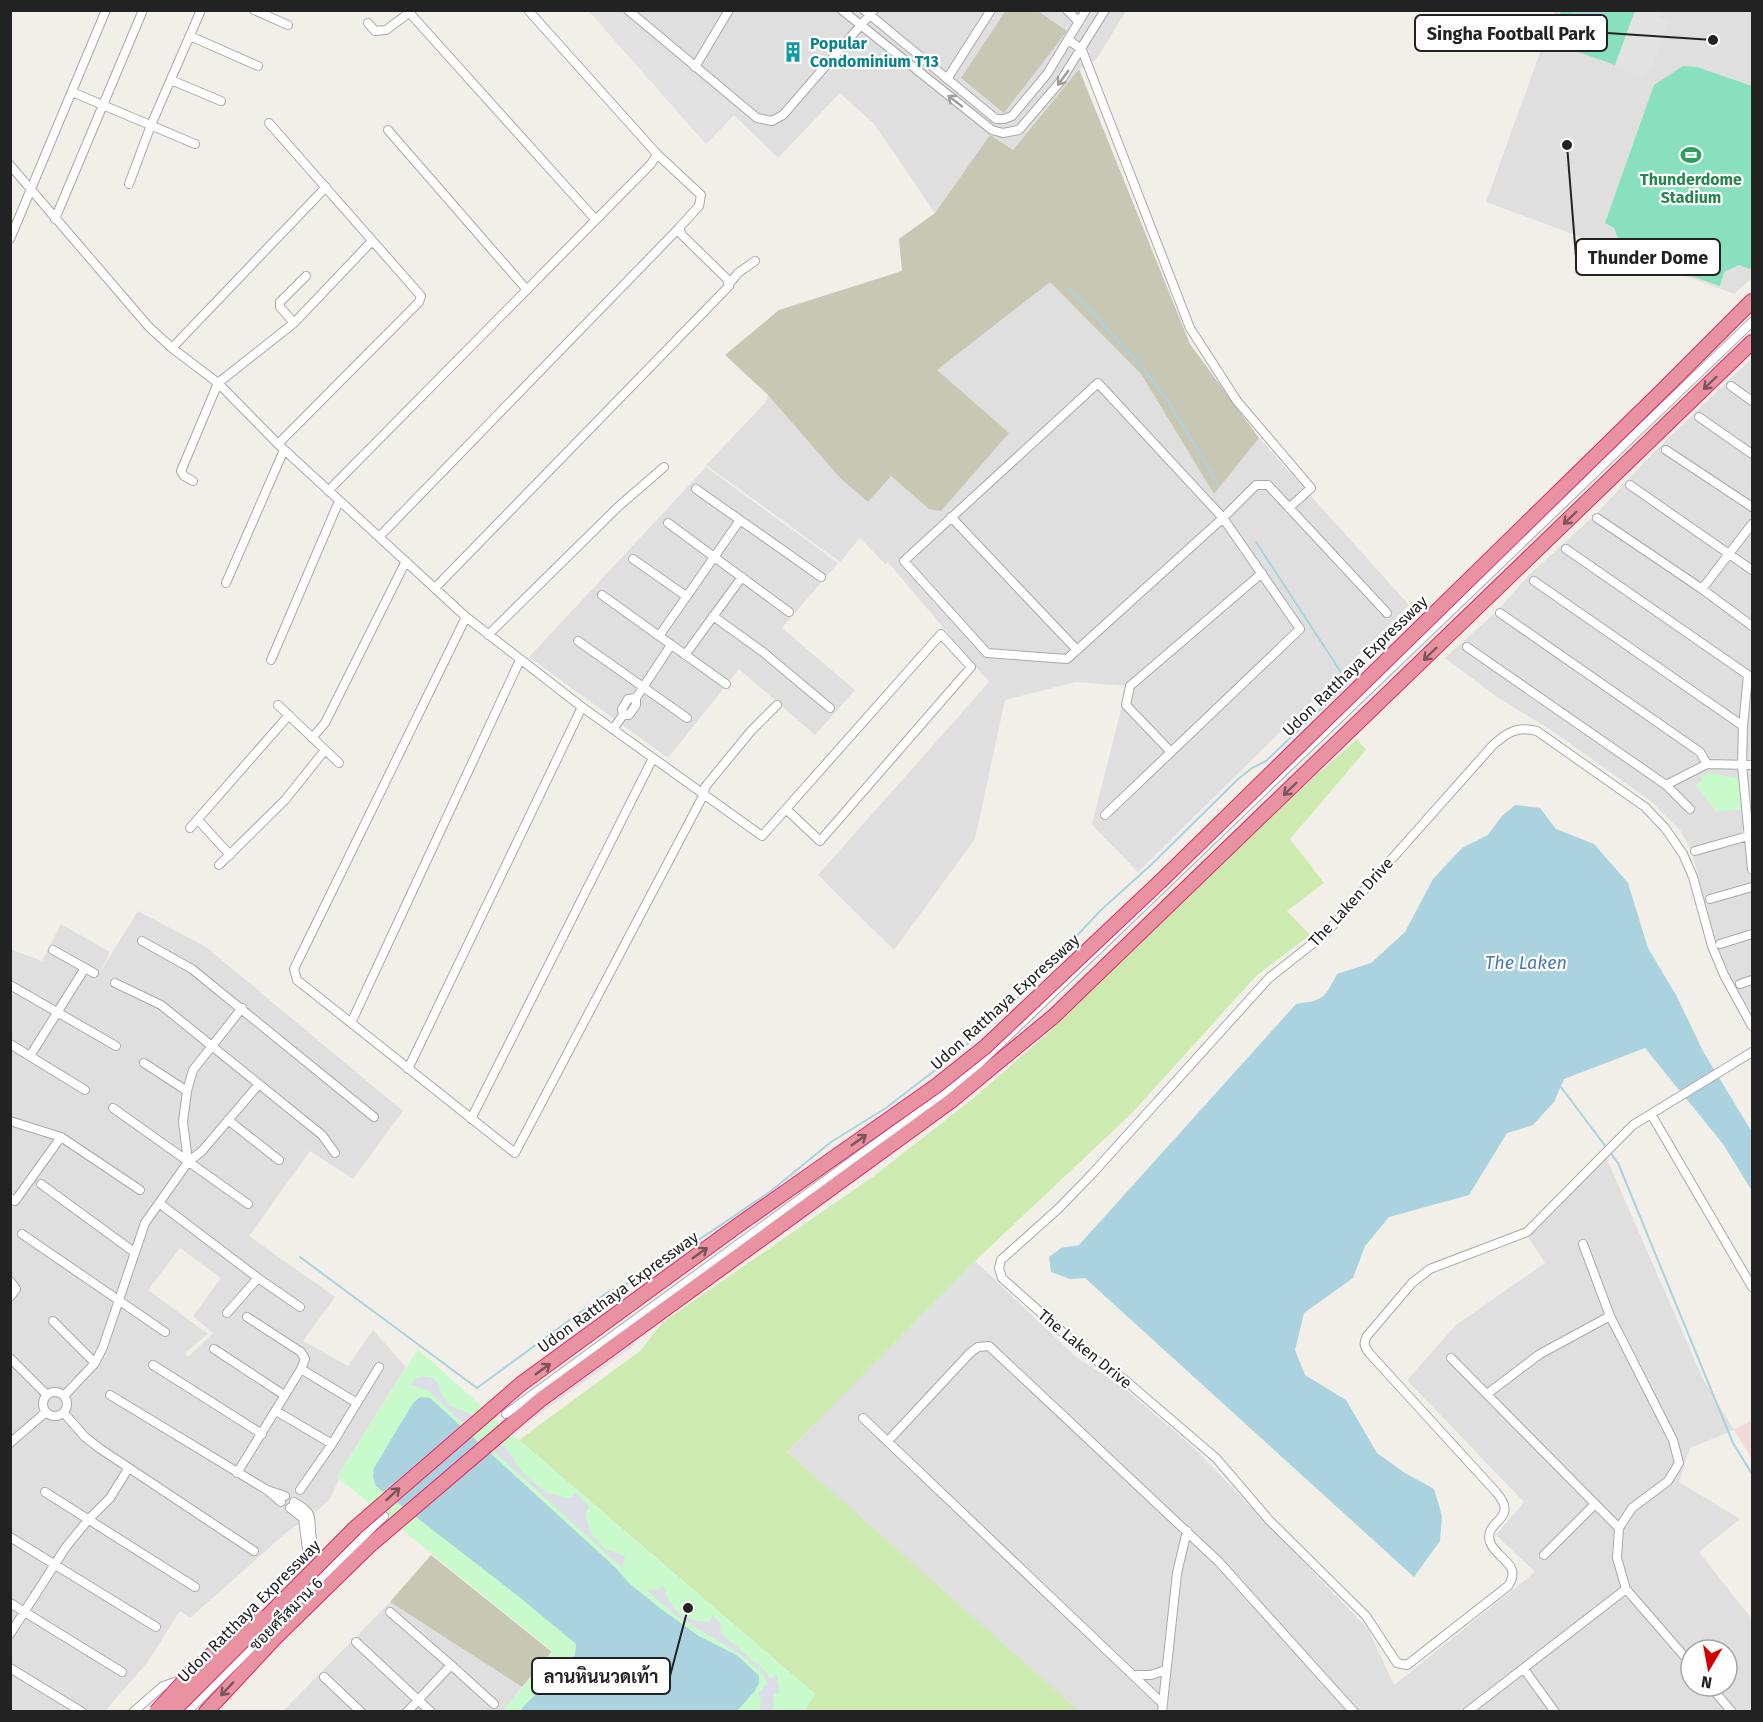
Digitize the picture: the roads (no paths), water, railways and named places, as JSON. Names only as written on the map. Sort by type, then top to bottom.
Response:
[{"type":"highway","name":"Udon Ratthaya Expressway","points":[[172,1712],[355,1528],[521,1384],[737,1226],[936,1086],[986,1047],[1164,878],[1752,301]]},
{"type":"highway","points":[[206,1711],[276,1637],[368,1547],[540,1400],[951,1101],[1054,1016],[1752,342]]},
{"type":"highway","points":[[156,1712],[192,1672],[355,1528]]},
{"type":"street","points":[[10,239],[106,10]]},
{"type":"street","points":[[55,219],[143,10]]},
{"type":"street","points":[[129,184],[151,125],[201,10]]},
{"type":"street","points":[[254,10],[288,25]]},
{"type":"street","points":[[379,537],[699,206],[701,195],[657,154],[528,10]]},
{"type":"street","points":[[628,10],[757,118],[772,121],[783,116],[861,27],[869,12],[996,119],[1004,119],[1012,116],[1040,82],[1069,40],[1086,10]]},
{"type":"street","points":[[695,67],[729,10]]},
{"type":"street","points":[[842,10],[992,130],[1003,133],[1018,130],[1060,82],[1105,10]]},
{"type":"street","points":[[947,79],[991,10]]},
{"type":"street","points":[[1067,10],[1079,22]]},
{"type":"street","points":[[368,22],[375,31],[386,30],[408,12],[595,219]]},
{"type":"street","points":[[190,36],[258,66]]},
{"type":"street","points":[[1069,40],[1082,50],[1190,328],[1237,401],[1311,488],[1289,508]]},
{"type":"street","points":[[171,80],[221,101]]},
{"type":"street","points":[[72,92],[195,144]]},
{"type":"street","points":[[1003,133],[1004,119]]},
{"type":"street","points":[[226,583],[281,447],[419,302],[421,296],[269,123]]},
{"type":"street","points":[[388,130],[527,290]]},
{"type":"street","points":[[328,491],[651,164],[657,154]]},
{"type":"street","points":[[10,165],[149,327],[172,348],[218,383],[281,447],[466,617],[582,707],[762,836],[941,634],[971,667],[820,840],[786,809]]},
{"type":"street","points":[[172,348],[326,187]]},
{"type":"street","points":[[679,228],[682,236],[727,279],[729,284]]},
{"type":"street","points":[[193,481],[184,476],[182,471],[218,383],[294,323],[372,241]]},
{"type":"street","points":[[435,588],[721,295],[738,273],[754,261]]},
{"type":"street","points":[[294,323],[280,307],[280,302],[306,276]]},
{"type":"street","points":[[506,1414],[960,1082],[1752,322]]},
{"type":"street","points":[[1105,815],[1300,629],[1223,518],[1098,383],[904,561],[987,652],[1067,659],[1223,518],[1256,485],[1268,485],[1387,613]]},
{"type":"street","points":[[1731,386],[1752,401]]},
{"type":"street","points":[[1699,417],[1752,454]]},
{"type":"street","points":[[1666,450],[1752,507]]},
{"type":"street","points":[[488,635],[619,507],[664,467]]},
{"type":"street","points":[[1630,485],[1752,570]]},
{"type":"street","points":[[696,489],[821,577]]},
{"type":"street","points":[[271,660],[339,501]]},
{"type":"street","points":[[951,517],[1077,650]]},
{"type":"street","points":[[1597,518],[1752,626]]},
{"type":"street","points":[[659,636],[740,520]]},
{"type":"street","points":[[668,523],[789,612]]},
{"type":"street","points":[[1702,589],[1752,524]]},
{"type":"street","points":[[1566,549],[1748,675],[1742,765],[1752,869]]},
{"type":"street","points":[[633,559],[686,596]]},
{"type":"street","points":[[312,738],[326,723],[406,561]]},
{"type":"street","points":[[1171,752],[1125,705],[1130,686],[1262,573]]},
{"type":"street","points":[[685,655],[742,577]]},
{"type":"street","points":[[1534,581],[1743,726]]},
{"type":"street","points":[[603,595],[726,684]]},
{"type":"street","points":[[1500,614],[1700,752],[1707,764]]},
{"type":"street","points":[[713,616],[764,652],[830,708]]},
{"type":"street","points":[[466,617],[294,969],[297,980],[515,1153],[710,780],[751,731],[777,705]]},
{"type":"street","points":[[578,640],[687,718]]},
{"type":"street","points":[[613,729],[623,715],[629,715],[636,705],[636,698],[671,645]]},
{"type":"street","points":[[1467,647],[1666,785],[1690,809]]},
{"type":"street","points":[[351,1023],[520,660]]},
{"type":"street","points":[[278,705],[339,763]]},
{"type":"street","points":[[408,1069],[582,707]]},
{"type":"street","points":[[190,828],[289,715]]},
{"type":"street","name":"The Laken Drive","points":[[1752,1026],[1724,975],[1712,946],[1693,877],[1683,854],[1665,828],[1645,807],[1537,731],[1524,728],[1509,731],[1486,753],[1326,933],[1269,978],[1092,1174],[1058,1209],[1001,1260],[999,1268],[1002,1278],[1087,1354],[1125,1380],[1216,1458],[1269,1520],[1366,1616],[1397,1663],[1407,1665],[1508,1586],[1513,1572],[1511,1567],[1490,1542],[1490,1531],[1505,1513],[1506,1508],[1496,1492],[1365,1349],[1364,1342],[1412,1283],[1430,1269],[1527,1232],[1633,1125],[1752,1053]]},
{"type":"street","points":[[219,865],[285,800],[325,750]]},
{"type":"street","points":[[471,1119],[653,758]]},
{"type":"street","points":[[1666,785],[1707,764],[1752,765]]},
{"type":"street","points":[[198,820],[230,855]]},
{"type":"street","points":[[1695,851],[1748,836]]},
{"type":"street","points":[[1710,899],[1752,887]]},
{"type":"street","points":[[1720,944],[1752,934]]},
{"type":"street","points":[[142,941],[192,969],[374,1117]]},
{"type":"street","points":[[53,950],[94,973]]},
{"type":"street","points":[[30,1056],[85,968]]},
{"type":"street","points":[[1740,984],[1752,980]]},
{"type":"street","points":[[115,982],[161,1005],[322,1135],[335,1153]]},
{"type":"street","points":[[10,985],[116,1046]]},
{"type":"street","points":[[188,1162],[183,1122],[187,1091],[193,1070],[242,1008]]},
{"type":"street","points":[[10,1044],[85,1090]]},
{"type":"street","points":[[144,1063],[187,1091]]},
{"type":"street","points":[[64,1396],[95,1363],[103,1347],[145,1223],[188,1162],[202,1151],[259,1084]]},
{"type":"street","points":[[113,1108],[248,1204]]},
{"type":"street","points":[[1651,1114],[1752,1287]]},
{"type":"street","points":[[228,1120],[279,1160]]},
{"type":"street","points":[[10,1121],[61,1137],[140,1190]]},
{"type":"street","points":[[10,1198],[15,1201],[61,1137]]},
{"type":"street","points":[[42,1184],[134,1252]]},
{"type":"street","points":[[159,1203],[300,1307]]},
{"type":"street","points":[[22,1234],[118,1302],[165,1332]]},
{"type":"street","points":[[1583,1245],[1610,1316],[1673,1440],[1679,1463],[1668,1481],[1632,1508],[1619,1528],[1617,1558],[1626,1589],[1679,1650]]},
{"type":"street","points":[[227,1313],[258,1278]]},
{"type":"street","points":[[10,1281],[16,1289],[10,1297]]},
{"type":"street","points":[[1487,1394],[1540,1354],[1610,1316]]},
{"type":"street","points":[[237,1473],[305,1359],[303,1354],[247,1317]]},
{"type":"street","points":[[54,1321],[95,1363]]},
{"type":"street","points":[[888,1441],[970,1353],[978,1347],[989,1346],[1219,1562],[1354,1712]]},
{"type":"street","points":[[214,1349],[284,1395]]},
{"type":"street","points":[[10,1358],[47,1395]]},
{"type":"street","points":[[1451,1358],[1619,1528]]},
{"type":"street","points":[[153,1365],[262,1434]]},
{"type":"street","points":[[300,1490],[332,1444],[379,1367]]},
{"type":"street","points":[[301,1369],[357,1402]]},
{"type":"street","points":[[56,1392],[64,1396],[68,1405],[64,1413],[55,1416],[46,1413],[43,1404],[47,1395],[56,1392]]},
{"type":"street","points":[[110,1395],[283,1499]]},
{"type":"street","points":[[276,1411],[332,1444]]},
{"type":"street","points":[[10,1443],[46,1413]]},
{"type":"street","points":[[64,1413],[85,1437],[128,1469],[254,1551]]},
{"type":"street","points":[[863,1418],[1161,1702]]},
{"type":"street","points":[[10,1634],[74,1535],[111,1498],[128,1469]]},
{"type":"street","points":[[45,1492],[195,1587]]},
{"type":"street","points":[[1544,1555],[1595,1504]]},
{"type":"street","points":[[295,1507],[307,1511],[311,1518],[312,1542],[328,1572]]},
{"type":"street","name":"ซอยศรีสมาน 6","points":[[187,1712],[384,1516]]},
{"type":"street","points":[[1162,1712],[1161,1702],[1177,1573],[1187,1531]]},
{"type":"street","points":[[10,1538],[156,1628]]},
{"type":"street","points":[[1467,1712],[1626,1589]]},
{"type":"street","points":[[10,1603],[122,1672]]},
{"type":"street","points":[[390,1612],[494,1704]]},
{"type":"street","points":[[356,1642],[431,1712]]},
{"type":"street","points":[[407,1712],[451,1665]]},
{"type":"street","points":[[10,1668],[82,1712]]},
{"type":"street","points":[[1524,1669],[1555,1712]]},
{"type":"street","points":[[1134,1676],[1151,1675],[1165,1670]]},
{"type":"street","points":[[324,1677],[361,1712]]},
{"type":"street","points":[[133,1712],[173,1682],[184,1679],[194,1681],[206,1692]]},
{"type":"street","points":[[1720,1698],[1732,1712]]},
{"type":"water","points":[[1572,11],[1606,11],[1592,47],[1562,36]]},
{"type":"water","name":"The Laken","points":[[1515,805],[1540,808],[1556,829],[1594,844],[1628,883],[1648,948],[1676,995],[1704,1053],[1752,1132],[1752,1191],[1723,1144],[1645,1048],[1564,1079],[1554,1102],[1533,1125],[1507,1133],[1469,1195],[1389,1217],[1365,1246],[1353,1278],[1304,1313],[1295,1350],[1305,1375],[1346,1400],[1377,1453],[1405,1473],[1434,1489],[1442,1516],[1440,1541],[1414,1577],[1085,1278],[1070,1279],[1051,1272],[1049,1257],[1061,1248],[1079,1245],[1296,1004],[1322,997],[1337,974],[1371,963],[1405,932],[1433,879],[1462,848],[1488,835],[1502,816]]},
{"type":"water","points":[[420,1397],[430,1398],[615,1567],[629,1583],[699,1636],[738,1656],[759,1676],[759,1683],[754,1692],[737,1711],[522,1711],[522,1708],[575,1655],[576,1644],[376,1486],[373,1477],[374,1468],[413,1403]]},
{"type":"waterway","points":[[1069,288],[1137,361],[1166,398],[1218,484]]},
{"type":"waterway","points":[[300,1257],[477,1388],[605,1294],[651,1272],[771,1191],[831,1142],[886,1108],[988,1026],[1027,989],[1100,911],[1152,864],[1237,780],[1252,768],[1266,761],[1348,683],[1256,542]]},
{"type":"waterway","points":[[1561,1087],[1618,1163],[1733,1443],[1752,1474]]},
{"type":"place","name":"Singha Football Park","points":[[1713,40]]},
{"type":"place","name":"Popular Condominium T13","points":[[793,52]]},
{"type":"place","name":"Thunder Dome","points":[[1567,145]]},
{"type":"place","name":"Thunderdome Stadium","points":[[1691,155]]},
{"type":"place","name":"ลานหินนวดเท้า","points":[[688,1608]]}]
